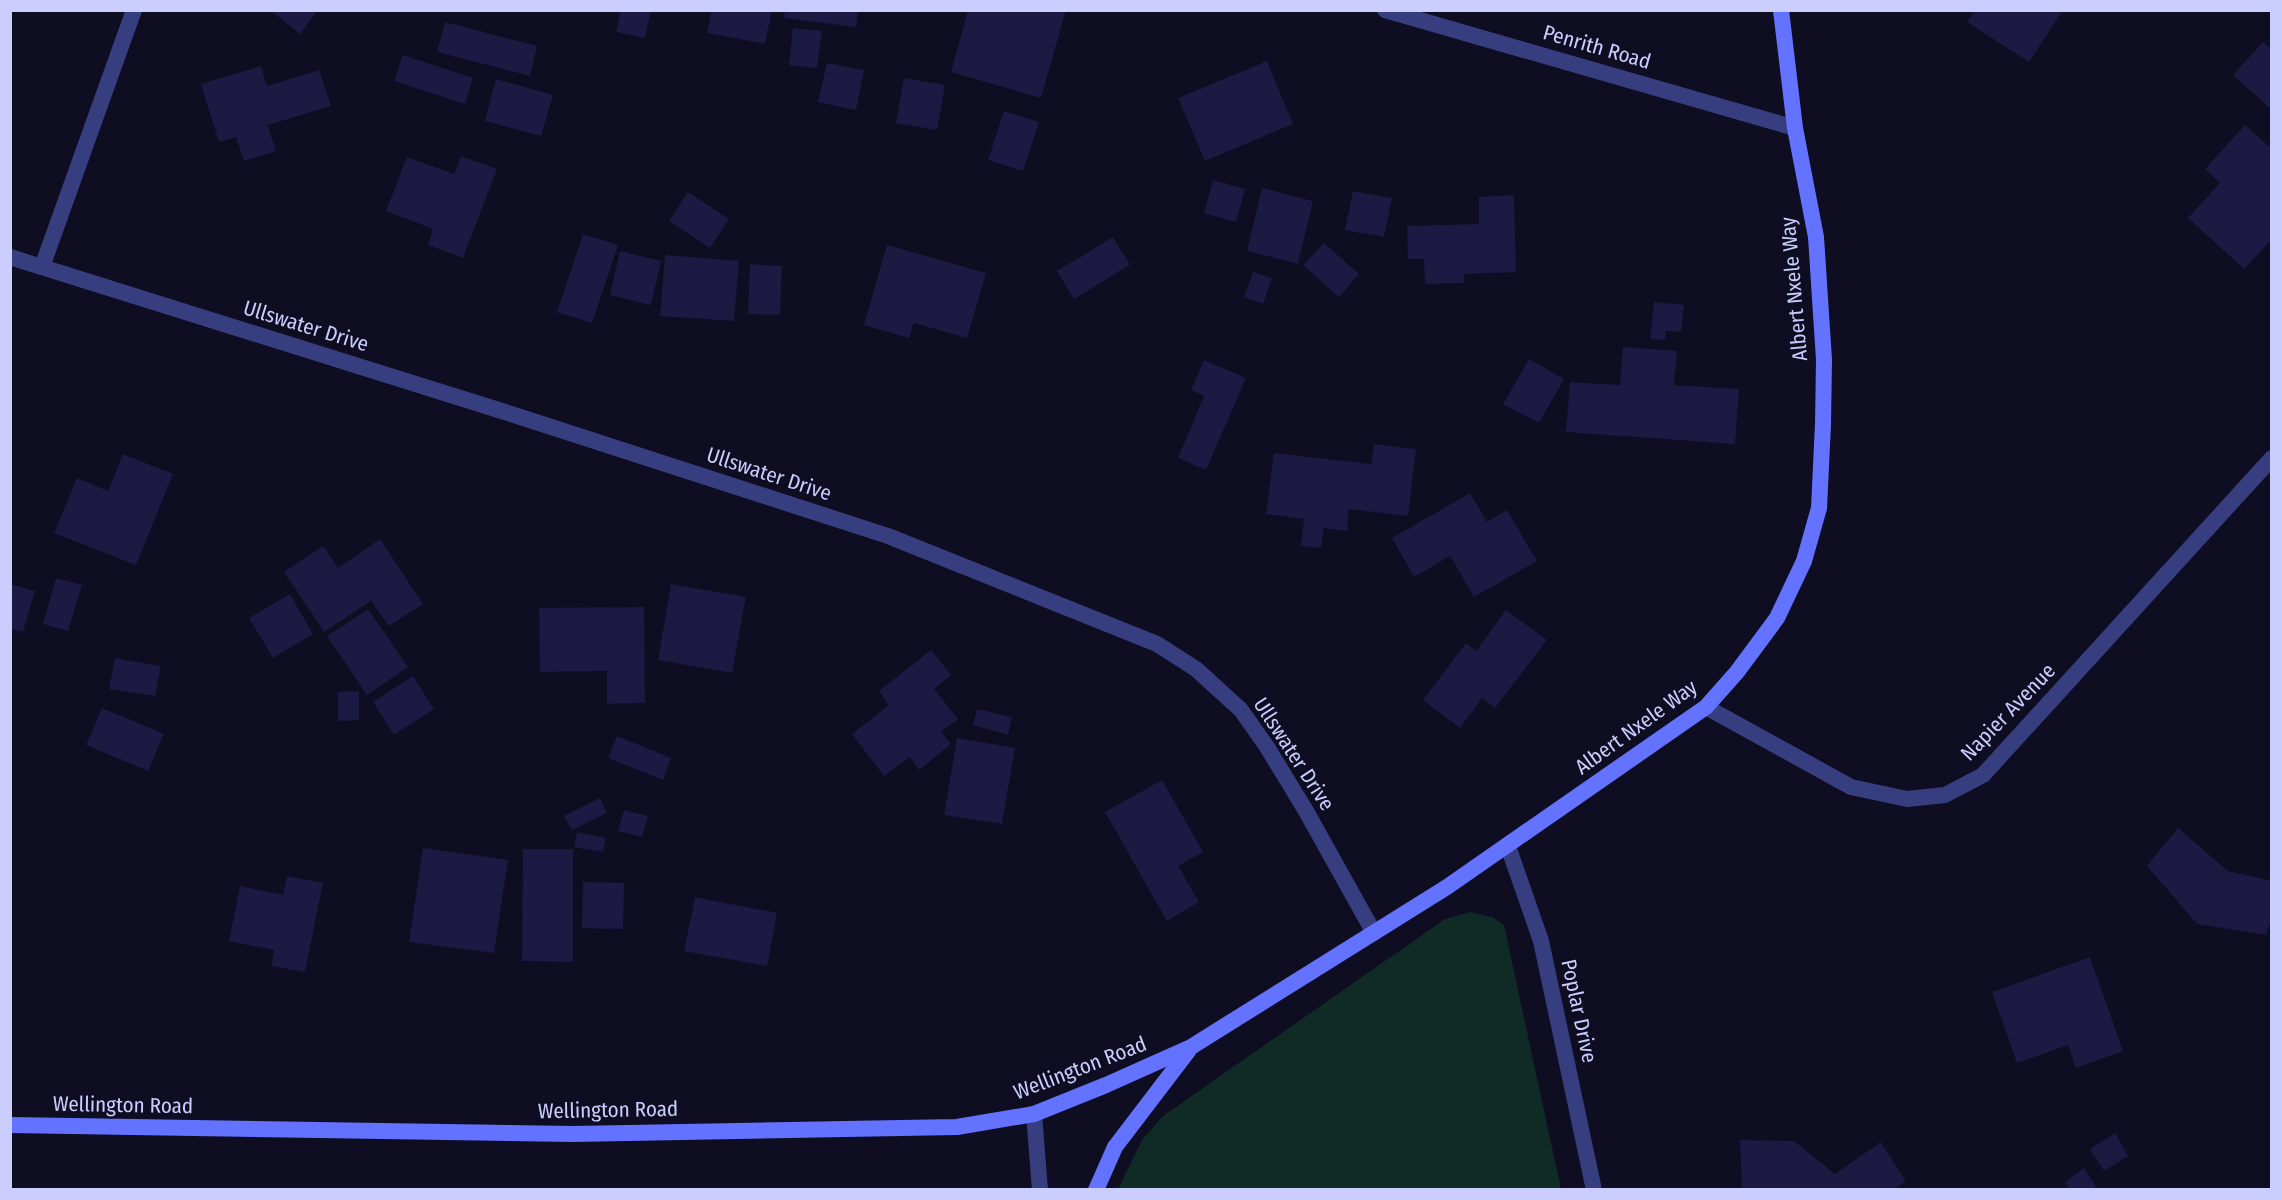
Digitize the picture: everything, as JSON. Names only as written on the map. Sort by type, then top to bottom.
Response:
[{"type":"main road","name":"Albert Nxele Way","points":[[1191,1047],[1508,846],[1706,707],[1737,672],[1777,618],[1804,561],[1819,508],[1824,360],[1816,237],[1795,128],[1781,10]]},
{"type":"main road","name":"Wellington Road","points":[[10,1125],[573,1134],[957,1127],[1034,1114],[1191,1047]]},
{"type":"main road","points":[[1096,1190],[1115,1147],[1191,1047]]},
{"type":"street","points":[[42,267],[134,10]]},
{"type":"street","name":"Penrith Road","points":[[1385,10],[1795,128]]},
{"type":"street","name":"Ullswater Drive","points":[[10,257],[505,412],[888,536],[1157,644],[1196,669],[1241,710],[1267,747],[1306,812],[1374,933]]},
{"type":"street","name":"Napier Avenue","points":[[1706,707],[1851,787],[1906,799],[1945,795],[1983,776],[2271,458]]},
{"type":"street","name":"Poplar Drive","points":[[1508,846],[1541,941],[1594,1190]]},
{"type":"street","points":[[1034,1114],[1040,1190]]},
{"type":"green space","points":[[1470,912],[1492,917],[1504,925],[1561,1189],[1118,1189],[1142,1140],[1163,1116],[1445,919]]},
{"type":"building","points":[[270,10],[318,10],[300,34]]},
{"type":"building","points":[[621,10],[651,10],[645,38],[616,32]]},
{"type":"building","points":[[712,10],[772,10],[765,44],[707,33]]},
{"type":"building","points":[[785,10],[858,10],[856,27],[784,18]]},
{"type":"building","points":[[968,10],[1066,10],[1041,98],[951,72]]},
{"type":"building","points":[[1975,10],[2063,10],[2029,62],[1967,22]]},
{"type":"building","points":[[445,22],[537,46],[530,76],[437,52]]},
{"type":"building","points":[[793,28],[822,31],[817,68],[789,65]]},
{"type":"building","points":[[2263,42],[2272,50],[2272,110],[2233,75]]},
{"type":"building","points":[[403,55],[473,78],[465,104],[394,81]]},
{"type":"building","points":[[1267,61],[1293,124],[1205,161],[1178,98]]},
{"type":"building","points":[[827,63],[864,70],[856,110],[818,102]]},
{"type":"building","points":[[261,66],[267,86],[319,70],[331,106],[268,125],[276,151],[244,161],[236,137],[219,142],[201,84]]},
{"type":"building","points":[[904,78],[945,85],[937,130],[896,123]]},
{"type":"building","points":[[496,79],[553,95],[541,136],[485,121]]},
{"type":"building","points":[[1004,111],[1039,122],[1023,171],[988,160]]},
{"type":"building","points":[[2245,125],[2272,149],[2272,239],[2244,269],[2188,218],[2220,183],[2205,169]]},
{"type":"building","points":[[461,156],[497,169],[463,258],[428,245],[433,229],[386,211],[407,157],[454,174]]},
{"type":"building","points":[[1213,180],[1245,189],[1236,222],[1204,213]]},
{"type":"building","points":[[1262,188],[1313,201],[1298,264],[1247,251]]},
{"type":"building","points":[[1353,191],[1392,198],[1384,237],[1345,230]]},
{"type":"building","points":[[688,192],[729,219],[710,248],[669,221]]},
{"type":"building","points":[[1514,195],[1516,272],[1464,274],[1464,283],[1425,284],[1424,259],[1408,259],[1407,226],[1479,224],[1479,197]]},
{"type":"building","points":[[583,234],[618,245],[592,323],[557,312]]},
{"type":"building","points":[[1113,237],[1130,265],[1074,299],[1057,271]]},
{"type":"building","points":[[1324,243],[1359,274],[1339,297],[1303,265]]},
{"type":"building","points":[[887,245],[986,273],[967,338],[914,323],[909,338],[864,325]]},
{"type":"building","points":[[620,251],[661,261],[651,305],[610,295]]},
{"type":"building","points":[[665,255],[739,261],[734,321],[660,316]]},
{"type":"building","points":[[750,264],[782,266],[780,315],[748,314]]},
{"type":"building","points":[[1253,272],[1272,278],[1263,304],[1244,297]]},
{"type":"building","points":[[1654,302],[1684,305],[1681,332],[1666,331],[1665,340],[1650,339]]},
{"type":"building","points":[[1623,347],[1677,351],[1674,385],[1739,389],[1735,444],[1566,432],[1570,382],[1620,385]]},
{"type":"building","points":[[1529,359],[1564,379],[1539,423],[1503,404]]},
{"type":"building","points":[[1204,360],[1246,378],[1206,470],[1178,458],[1204,396],[1191,390]]},
{"type":"building","points":[[1374,444],[1416,449],[1408,516],[1349,509],[1347,531],[1324,528],[1321,548],[1301,546],[1304,519],[1266,514],[1274,453],[1371,464]]},
{"type":"building","points":[[123,454],[173,474],[136,565],[54,533],[77,478],[108,491]]},
{"type":"building","points":[[1470,493],[1487,522],[1507,510],[1537,561],[1474,597],[1450,556],[1414,577],[1392,538]]},
{"type":"building","points":[[380,539],[423,604],[389,626],[371,601],[324,632],[284,572],[323,546],[338,568]]},
{"type":"building","points":[[56,578],[82,585],[68,631],[43,624]]},
{"type":"building","points":[[10,584],[35,591],[23,632],[10,629]]},
{"type":"building","points":[[671,584],[746,597],[732,673],[658,660]]},
{"type":"building","points":[[290,594],[313,634],[273,658],[249,618]]},
{"type":"building","points":[[644,607],[645,703],[607,704],[607,671],[540,672],[539,608]]},
{"type":"building","points":[[368,609],[408,667],[367,695],[327,636]]},
{"type":"building","points":[[1506,610],[1547,640],[1495,708],[1482,698],[1460,728],[1423,700],[1466,643],[1476,651]]},
{"type":"building","points":[[931,650],[951,675],[934,689],[958,719],[941,732],[951,744],[919,770],[910,757],[884,776],[852,734],[889,705],[879,691]]},
{"type":"building","points":[[115,658],[161,666],[155,696],[109,689]]},
{"type":"building","points":[[413,676],[434,709],[394,735],[373,702]]},
{"type":"building","points":[[359,691],[359,720],[338,721],[338,692]]},
{"type":"building","points":[[102,708],[164,734],[148,771],[86,745]]},
{"type":"building","points":[[977,709],[1012,717],[1008,735],[973,725]]},
{"type":"building","points":[[617,736],[671,758],[663,780],[608,758]]},
{"type":"building","points":[[957,738],[1015,748],[1002,824],[944,815]]},
{"type":"building","points":[[1162,780],[1203,852],[1178,866],[1199,902],[1167,921],[1105,812]]},
{"type":"building","points":[[600,798],[607,813],[572,830],[564,816]]},
{"type":"building","points":[[624,810],[648,816],[642,837],[618,831]]},
{"type":"building","points":[[2178,828],[2228,871],[2272,881],[2272,916],[2266,935],[2197,924],[2147,866]]},
{"type":"building","points":[[577,832],[606,838],[603,852],[574,847]]},
{"type":"building","points":[[423,848],[508,860],[494,953],[409,942]]},
{"type":"building","points":[[523,849],[573,849],[573,962],[522,961]]},
{"type":"building","points":[[287,876],[323,883],[305,972],[271,966],[274,950],[229,941],[240,886],[283,895]]},
{"type":"building","points":[[583,882],[624,883],[623,929],[582,928]]},
{"type":"building","points":[[695,897],[777,913],[767,966],[684,951]]},
{"type":"building","points":[[2090,957],[2123,1051],[2076,1068],[2068,1045],[2017,1063],[1992,992]]},
{"type":"building","points":[[2115,1133],[2128,1156],[2104,1171],[2090,1149]]},
{"type":"building","points":[[1740,1140],[1794,1141],[1835,1174],[1881,1142],[1906,1182],[1892,1190],[1742,1190]]},
{"type":"building","points":[[2084,1168],[2098,1190],[2070,1190],[2065,1182]]}]
